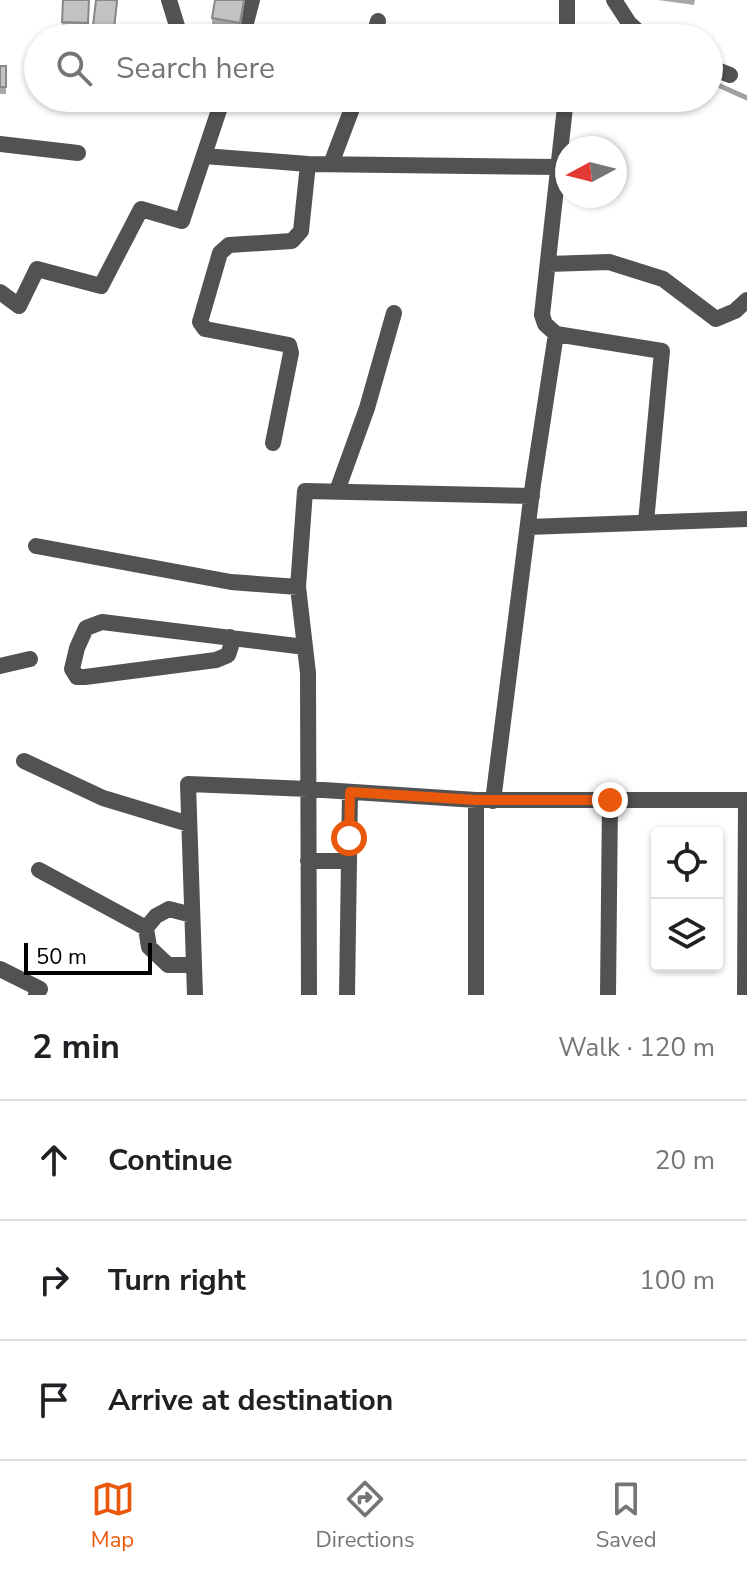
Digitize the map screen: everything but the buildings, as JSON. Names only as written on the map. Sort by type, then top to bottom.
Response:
[{"type":"street","points":[[169,0],[176,24]]},
{"type":"street","points":[[246,24],[252,0]]},
{"type":"street","points":[[567,0],[567,24]]},
{"type":"street","points":[[614,0],[630,24]]},
{"type":"street","points":[[723,72],[730,75]]},
{"type":"street","points":[[0,292],[19,306],[37,269],[101,286],[141,209],[182,221],[218,112]]},
{"type":"street","points":[[331,164],[351,112]]},
{"type":"street","points":[[562,136],[565,112]]},
{"type":"street","points":[[0,144],[78,153]]},
{"type":"street","points":[[204,156],[308,164],[555,167]]},
{"type":"street","points":[[273,443],[291,353],[289,345],[205,329],[200,322],[220,253],[229,245],[292,241],[301,231],[308,164]]},
{"type":"street","points":[[555,202],[542,315],[545,324],[556,334],[662,351],[646,522]]},
{"type":"street","points":[[548,264],[609,262],[663,279],[716,319],[735,311],[747,300]]},
{"type":"street","points":[[337,491],[367,408],[394,313]]},
{"type":"street","points":[[476,995],[484,800],[556,334]]},
{"type":"street","points":[[309,995],[308,673],[298,587],[305,491],[532,496]]},
{"type":"street","points":[[528,527],[747,519]]},
{"type":"street","points":[[36,546],[231,582],[298,587]]},
{"type":"street","points":[[230,637],[228,655],[216,660],[85,677],[77,677],[72,669],[86,628],[93,624],[111,623],[230,637],[305,647]]},
{"type":"street","points":[[0,666],[30,659]]},
{"type":"street","points":[[24,761],[103,798],[189,824]]},
{"type":"street","points":[[195,995],[188,784],[484,800],[747,800],[745,995]]},
{"type":"street","points":[[347,995],[350,792]]},
{"type":"street","points":[[608,995],[610,800]]},
{"type":"street","points":[[308,861],[348,861]]},
{"type":"street","points":[[39,870],[146,928]]},
{"type":"street","points":[[192,915],[169,909],[156,916],[146,928],[149,947],[168,965],[194,965]]},
{"type":"street","points":[[0,969],[42,993]]},
{"type":"waterway","points":[[723,87],[747,98]]},
{"type":"route","points":[[349,838],[350,792],[476,800],[610,800]]}]
